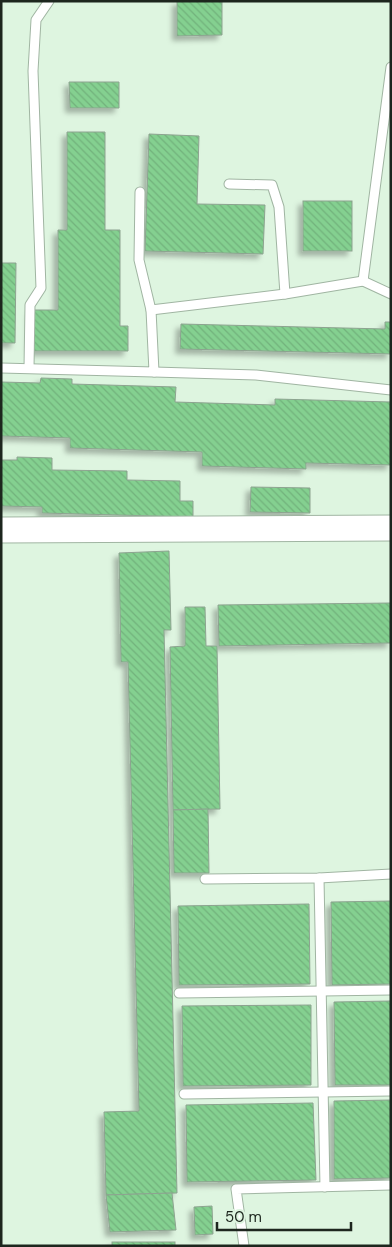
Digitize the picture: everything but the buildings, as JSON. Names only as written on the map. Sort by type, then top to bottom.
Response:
[{"type":"street","points":[[1,530],[391,528]]},
{"type":"lane","points":[[29,368],[30,305],[41,288],[33,70],[36,20],[49,1]]},
{"type":"lane","points":[[363,280],[391,67]]},
{"type":"lane","points":[[229,184],[272,185],[279,207],[285,294]]},
{"type":"lane","points":[[140,192],[139,260],[152,310],[154,372]]},
{"type":"lane","points":[[152,310],[285,294],[363,280],[391,294]]},
{"type":"lane","points":[[1,368],[256,375],[391,390]]},
{"type":"lane","points":[[205,879],[319,878],[391,874]]},
{"type":"lane","points":[[319,878],[325,1187]]},
{"type":"lane","points":[[179,993],[391,990]]},
{"type":"lane","points":[[184,1094],[391,1091]]},
{"type":"lane","points":[[244,1246],[236,1189],[391,1185]]}]
